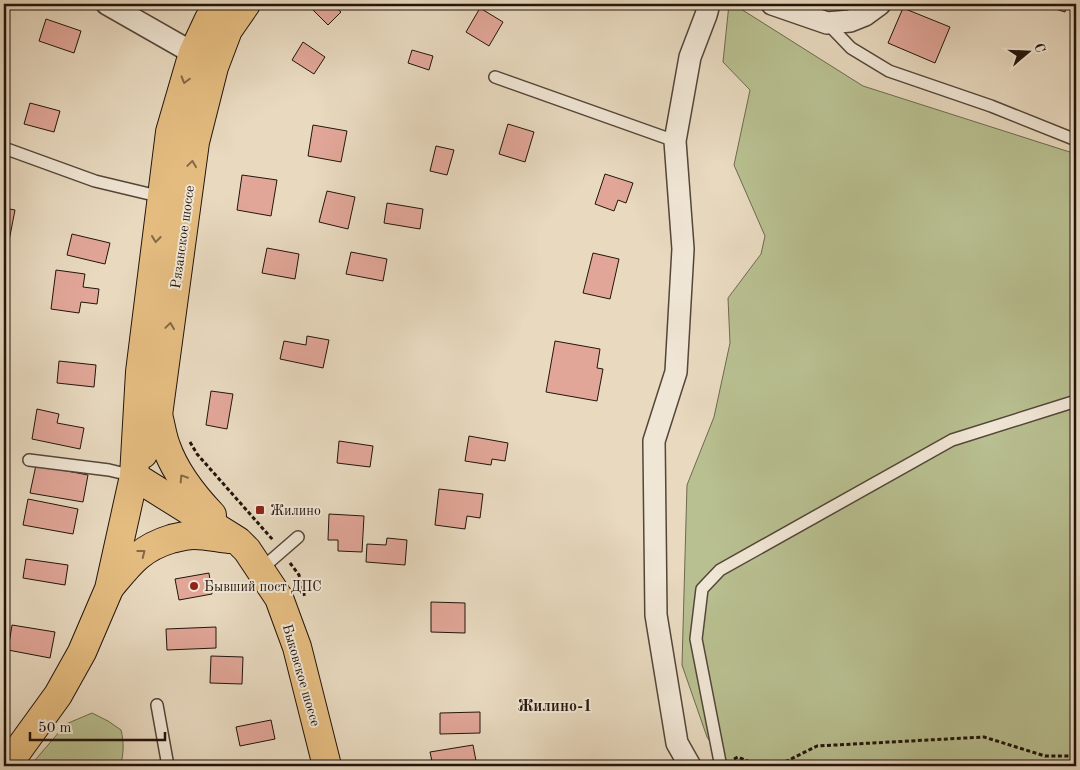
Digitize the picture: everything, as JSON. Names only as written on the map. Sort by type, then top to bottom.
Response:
[{"type":"main road","name":"Рязанское шоссе","points":[[134,476],[140,372],[170,132],[193,53],[209,19],[219,4]]},
{"type":"main road","name":"Рязанское шоссе","points":[[4,766],[16,753],[58,695],[82,652],[109,589],[134,476],[158,415],[195,142],[214,67],[228,30],[246,4]]},
{"type":"main road","points":[[158,415],[166,445],[181,477],[199,502],[238,541]]},
{"type":"main road","name":"Быковское шоссе","points":[[134,476],[238,541],[247,550],[279,598],[297,647],[327,766]]},
{"type":"main road","points":[[109,589],[132,561],[155,544],[183,536],[195,535],[238,541]]},
{"type":"street","points":[[107,4],[193,53]]},
{"type":"street","points":[[690,766],[677,743],[656,615],[654,441],[676,372],[683,249],[675,141],[690,57],[706,15],[708,4]]},
{"type":"street","points":[[772,4],[827,23],[850,21],[865,15],[880,4]]},
{"type":"lane","points":[[827,23],[851,48],[889,71],[991,106],[1076,140]]},
{"type":"lane","points":[[495,77],[675,141]]},
{"type":"lane","points":[[4,148],[95,181],[162,197]]},
{"type":"lane","points":[[721,766],[696,639],[702,589],[714,576],[720,570],[952,440],[1076,401]]},
{"type":"lane","points":[[29,460],[109,470],[134,476]]},
{"type":"lane","points":[[260,570],[298,536]]},
{"type":"lane","points":[[157,705],[168,766]]},
{"type":"path","points":[[773,766],[817,746],[984,737],[1045,756],[1071,756],[1076,753]]},
{"type":"green space","points":[[729,4],[733,4],[863,86],[1076,154],[1076,766],[727,766],[707,737],[682,665],[687,485],[714,417],[730,343],[728,298],[761,254],[765,236],[734,165],[750,90],[723,62]]},
{"type":"green space","points":[[92,713],[121,730],[123,748],[120,766],[30,766],[66,724]]},
{"type":"building","points":[[307,4],[332,4],[341,12],[328,25]]},
{"type":"building","points":[[1040,4],[1067,4],[1065,12]]},
{"type":"building","points":[[480,8],[503,22],[489,46],[466,32]]},
{"type":"building","points":[[903,8],[950,27],[935,63],[888,43]]},
{"type":"building","points":[[46,19],[81,31],[74,53],[39,41]]},
{"type":"building","points":[[303,42],[325,57],[314,74],[292,60]]},
{"type":"building","points":[[412,50],[433,56],[429,70],[408,63]]},
{"type":"building","points":[[1076,62],[1076,81],[1071,79]]},
{"type":"building","points":[[30,103],[60,111],[54,132],[24,124]]},
{"type":"building","points":[[508,124],[534,132],[525,162],[499,154]]},
{"type":"building","points":[[313,125],[347,131],[341,162],[308,156]]},
{"type":"building","points":[[436,146],[454,150],[447,175],[430,171]]},
{"type":"building","points":[[605,174],[633,183],[626,203],[618,200],[614,211],[595,204]]},
{"type":"building","points":[[242,175],[277,180],[271,216],[237,210]]},
{"type":"building","points":[[327,191],[355,197],[348,229],[319,222]]},
{"type":"building","points":[[387,203],[423,209],[420,229],[384,223]]},
{"type":"building","points":[[4,208],[15,210],[8,246],[4,245]]},
{"type":"building","points":[[72,234],[110,243],[105,264],[67,255]]},
{"type":"building","points":[[267,248],[299,254],[295,279],[262,273]]},
{"type":"building","points":[[351,252],[387,259],[383,281],[346,274]]},
{"type":"building","points":[[593,253],[619,259],[610,299],[583,293]]},
{"type":"building","points":[[56,270],[85,274],[83,287],[99,289],[97,304],[81,302],[79,313],[51,309]]},
{"type":"building","points":[[307,336],[329,340],[323,368],[280,359],[284,341],[306,345]]},
{"type":"building","points":[[555,341],[600,349],[597,368],[603,369],[597,401],[546,392]]},
{"type":"building","points":[[59,361],[96,365],[94,387],[57,383]]},
{"type":"building","points":[[211,391],[233,394],[227,429],[206,425]]},
{"type":"building","points":[[37,409],[59,414],[57,423],[84,428],[80,449],[32,439]]},
{"type":"building","points":[[469,436],[508,443],[505,461],[492,459],[491,465],[465,461]]},
{"type":"building","points":[[339,441],[373,446],[370,467],[337,463]]},
{"type":"building","points":[[36,465],[88,475],[83,502],[30,493]]},
{"type":"building","points":[[439,489],[483,494],[480,518],[467,516],[465,529],[435,525]]},
{"type":"building","points":[[28,499],[78,509],[73,534],[23,525]]},
{"type":"building","points":[[329,514],[364,516],[362,552],[338,551],[338,540],[328,540]]},
{"type":"building","points":[[387,538],[407,540],[405,565],[366,562],[367,544],[386,545]]},
{"type":"building","points":[[26,559],[68,565],[65,585],[23,578]]},
{"type":"building","name":"Бывший пост ДПС","points":[[209,573],[212,594],[179,600],[175,579]]},
{"type":"building","points":[[431,602],[465,603],[465,633],[431,632]]},
{"type":"building","points":[[12,625],[55,632],[50,658],[8,650]]},
{"type":"building","points":[[216,627],[216,648],[167,650],[166,629]]},
{"type":"building","points":[[211,656],[243,657],[242,684],[210,683]]},
{"type":"building","points":[[480,712],[480,733],[440,734],[440,713]]},
{"type":"building","points":[[271,720],[275,739],[240,746],[236,727]]},
{"type":"building","points":[[473,745],[477,766],[433,766],[430,752]]},
{"type":"place","name":"Жилино","points":[[260,510]]},
{"type":"place","name":"Бывший пост ДПС","points":[[194,586]]},
{"type":"district","name":"Жилино-1","points":[[555,705]]}]
